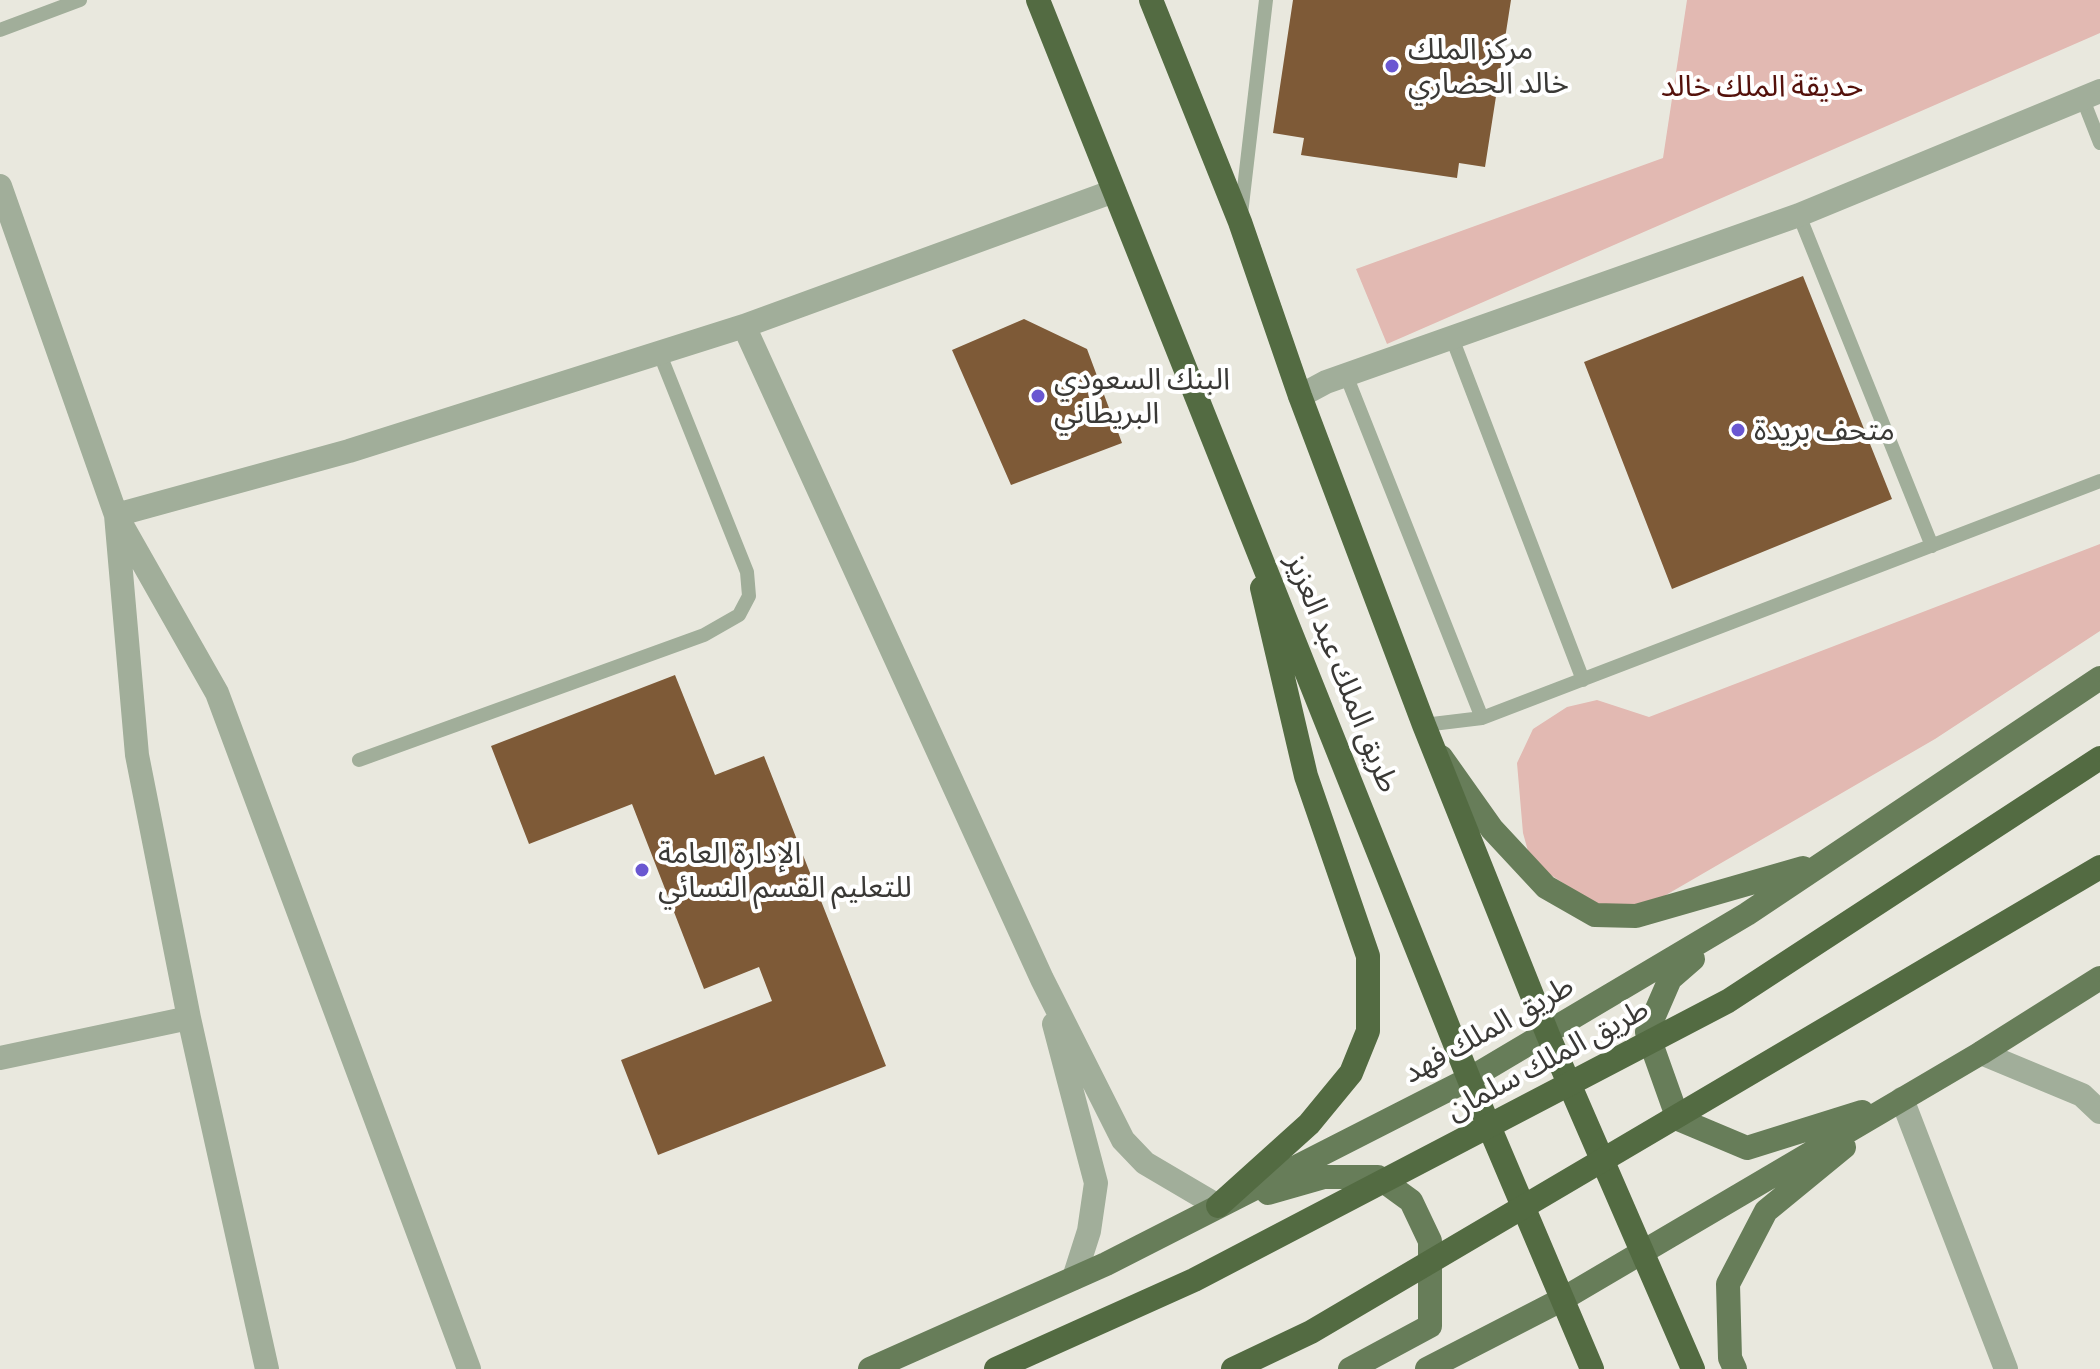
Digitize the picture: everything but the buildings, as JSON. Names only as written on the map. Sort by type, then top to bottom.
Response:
[{"type":"highway","name":"طريق الملك عبد العزيز","points":[[1038,0],[1469,1079],[1592,1369]]},
{"type":"highway","name":"طريق الملك عبد العزيز","points":[[1151,0],[1240,222],[1300,396],[1427,733],[1548,1035],[1693,1369]]},
{"type":"highway","points":[[1218,1206],[1309,1124],[1351,1073],[1368,1031],[1368,956],[1306,776],[1244,511]]},
{"type":"highway","name":"طريق الملك سلمان","points":[[996,1369],[1194,1280],[1728,1001],[2100,758]]},
{"type":"highway","points":[[1233,1369],[1311,1332],[2100,867]]},
{"type":"main road","name":"طريق الملك فهد","points":[[870,1369],[1074,1278],[1469,1079],[1548,1035],[1747,914],[2100,678]]},
{"type":"main road","points":[[1427,733],[1492,829],[1546,887],[1595,915],[1636,916],[1825,862]]},
{"type":"main road","points":[[1747,914],[1670,979],[1647,1032],[1678,1119],[1747,1148],[1902,1099]]},
{"type":"main road","points":[[1427,1369],[1561,1300],[1981,1053],[2100,978]]},
{"type":"main road","points":[[1735,1369],[1730,1358],[1728,1284],[1766,1211],[1902,1099]]},
{"type":"main road","points":[[1218,1206],[1324,1177],[1378,1177],[1411,1201],[1430,1241],[1430,1326],[1350,1369]]},
{"type":"street","points":[[1300,396],[1346,375],[1799,215],[2091,94]]},
{"type":"street","points":[[116,515],[349,451],[744,326],[1114,191]]},
{"type":"street","points":[[1,196],[116,515],[217,693],[469,1369]]},
{"type":"street","points":[[744,326],[1042,979],[1123,1140],[1145,1163],[1218,1206]]},
{"type":"street","points":[[116,515],[137,755],[189,1018],[267,1369]]},
{"type":"street","points":[[1042,979],[1096,1183],[1089,1231],[1074,1278]]},
{"type":"street","points":[[0,1058],[189,1018]]},
{"type":"street","points":[[1981,1053],[2082,1095],[2100,1112]]},
{"type":"street","points":[[1902,1099],[2006,1369]]},
{"type":"lane","points":[[0,30],[80,0]]},
{"type":"lane","points":[[1240,222],[1266,0]]},
{"type":"lane","points":[[2091,94],[2100,143]]},
{"type":"lane","points":[[1799,215],[1932,546]]},
{"type":"lane","points":[[1452,338],[1583,680]]},
{"type":"lane","points":[[359,760],[704,635],[739,615],[749,596],[747,572],[659,352]]},
{"type":"lane","points":[[1346,375],[1482,718]]},
{"type":"lane","points":[[1427,733],[1482,718],[2100,481]]},
{"type":"green space","name":"حديقة الملك خالد","points":[[1687,0],[2100,0],[2100,33],[1387,344],[1356,269],[1663,158]]},
{"type":"green space","points":[[2100,544],[2100,631],[1935,739],[1647,906],[1595,904],[1531,862],[1523,833],[1517,763],[1533,729],[1567,707],[1597,700],[1649,717]]},
{"type":"place","name":"مركز الملك خالد الحضاري","points":[[1392,66]]},
{"type":"place","name":"البنك السعودي البريطاني","points":[[1038,396]]},
{"type":"place","name":"متحف بريدة","points":[[1738,430]]},
{"type":"place","name":"الإدارة العامة للتعليم القسم النسائي","points":[[642,870]]}]
